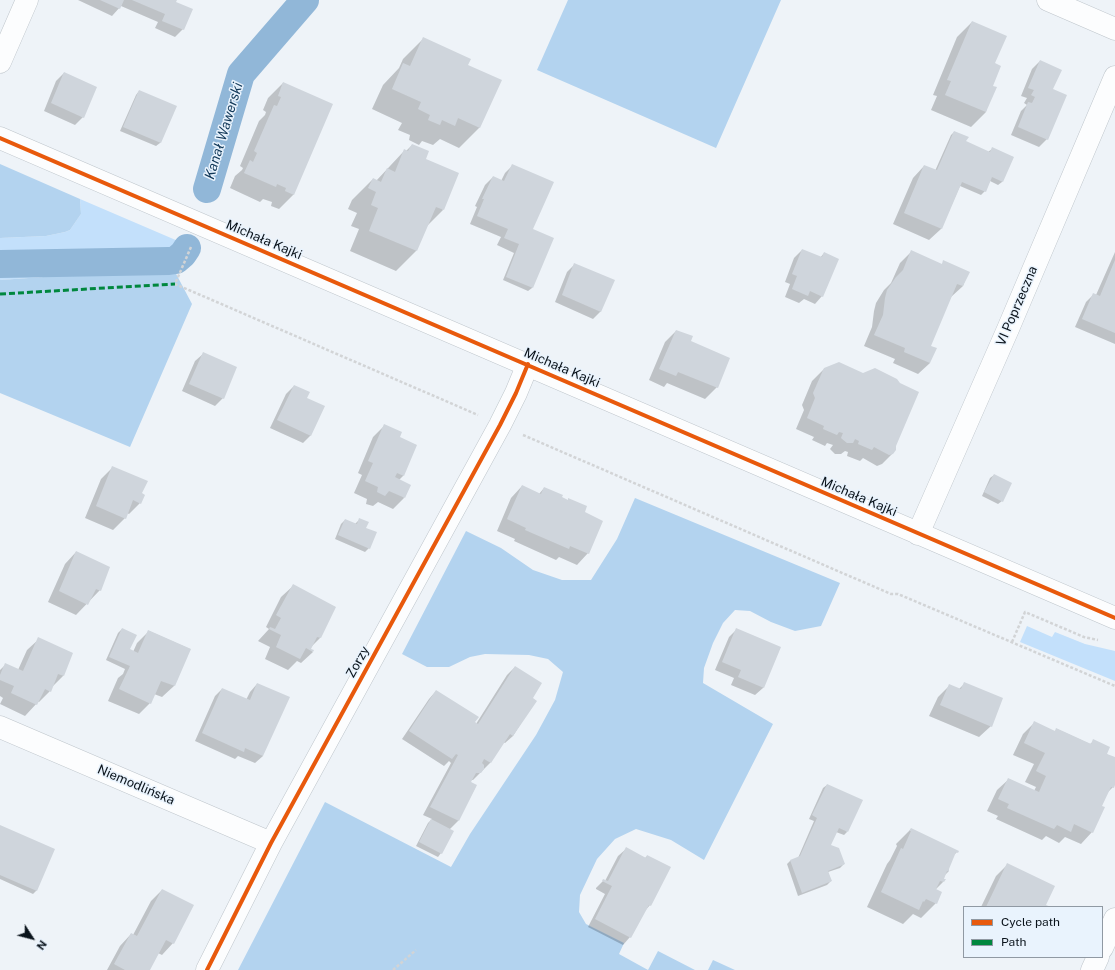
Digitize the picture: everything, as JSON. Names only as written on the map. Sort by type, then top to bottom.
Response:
[{"type":"street","points":[[0,62],[27,0]]},
{"type":"street","points":[[1048,0],[1115,29]]},
{"type":"street","name":"VI Poprzeczna","points":[[918,534],[1115,77]]},
{"type":"street","name":"Michała Kajki","points":[[0,138],[1115,618]]},
{"type":"street","name":"Zorzy","points":[[208,970],[271,843],[500,425],[528,364]]},
{"type":"street","name":"Niemodlińska","points":[[0,727],[271,843]]},
{"type":"street","points":[[1103,946],[1115,919]]},
{"type":"street","points":[[1092,970],[1098,958]]},
{"type":"path","points":[[201,224],[175,284],[891,594],[898,594],[1115,686]]},
{"type":"path","points":[[1012,642],[1025,612],[1084,637],[1102,641]]},
{"type":"path","points":[[393,970],[416,950]]},
{"type":"shaded area","points":[[568,0],[781,0],[716,148],[537,70]]},
{"type":"shaded area","points":[[0,164],[80,199],[81,214],[70,230],[46,236],[0,238]]},
{"type":"shaded area","points":[[80,199],[199,250],[191,261],[173,268],[0,280],[0,238],[46,236],[70,230],[81,214]]},
{"type":"shaded area","points":[[173,268],[192,304],[130,447],[0,393],[0,280]]},
{"type":"shaded area","points":[[635,498],[840,583],[821,626],[795,631],[771,622],[750,611],[735,610],[723,623],[713,643],[704,668],[703,683],[773,724],[704,860],[671,840],[636,829],[615,839],[597,859],[580,895],[579,912],[586,924],[624,943],[619,954],[648,970],[238,970],[325,802],[451,867],[470,834],[536,735],[555,700],[563,672],[548,659],[529,655],[485,654],[470,657],[449,667],[427,667],[402,654],[466,531],[501,548],[533,570],[562,580],[591,580],[617,539]]},
{"type":"shaded area","points":[[1027,626],[1052,637],[1055,632],[1085,644],[1115,651],[1115,681],[1020,642]]},
{"type":"shaded area","points":[[658,951],[695,970],[648,970]]},
{"type":"shaded area","points":[[713,960],[735,970],[708,970]]},
{"type":"building","points":[[100,0],[124,0],[120,9]]},
{"type":"building","points":[[132,0],[177,0],[176,2],[193,9],[184,30],[162,21],[165,14]]},
{"type":"building","points":[[972,21],[1007,36],[995,63],[1001,66],[993,86],[997,87],[986,112],[945,95],[951,81],[947,80]]},
{"type":"building","points":[[423,37],[471,59],[468,65],[502,80],[480,128],[458,118],[455,126],[442,120],[440,125],[428,120],[430,115],[418,109],[421,102],[392,89],[403,63],[410,66]]},
{"type":"building","points":[[1040,60],[1062,70],[1053,89],[1067,95],[1048,140],[1018,127],[1028,102],[1032,103],[1035,97],[1031,95],[1034,90],[1028,88]]},
{"type":"building","points":[[64,72],[97,87],[84,118],[51,103]]},
{"type":"building","points":[[283,82],[333,104],[294,195],[285,191],[286,188],[277,184],[276,187],[244,173],[250,160],[253,162],[257,153],[254,151],[274,105],[277,106],[281,97],[278,96]]},
{"type":"building","points":[[139,90],[177,106],[161,143],[123,127]]},
{"type":"building","points":[[954,131],[969,137],[966,141],[990,152],[992,147],[1014,157],[1003,182],[992,177],[986,192],[962,182],[942,229],[904,213],[924,165],[937,170]]},
{"type":"building","points":[[412,144],[429,151],[426,159],[459,173],[444,210],[436,207],[417,251],[369,231],[378,208],[371,205],[376,192],[368,188],[373,178],[381,182],[387,168],[395,172],[404,149],[408,151]]},
{"type":"building","points":[[512,164],[554,182],[533,229],[554,238],[533,288],[506,277],[519,244],[504,238],[508,229],[477,216],[484,199],[482,199],[493,176],[504,181]]},
{"type":"building","points":[[802,249],[822,257],[824,252],[839,259],[823,297],[810,291],[808,296],[792,289],[797,276],[792,274]]},
{"type":"building","points":[[911,250],[942,264],[943,260],[970,272],[963,286],[957,284],[931,346],[937,348],[930,363],[904,352],[905,348],[874,335],[883,315],[887,290],[903,270]]},
{"type":"building","points":[[1115,260],[1115,333],[1082,319],[1093,293],[1100,296]]},
{"type":"building","points":[[574,263],[615,280],[601,312],[562,295]]},
{"type":"building","points":[[676,330],[693,336],[691,341],[730,358],[718,388],[678,372],[676,376],[659,369]]},
{"type":"building","points":[[203,352],[237,367],[224,399],[189,384]]},
{"type":"building","points":[[839,362],[863,373],[875,368],[919,392],[896,446],[896,450],[893,454],[889,455],[874,447],[872,450],[858,444],[859,441],[855,439],[853,443],[847,443],[841,438],[843,433],[839,432],[837,435],[823,429],[824,426],[807,418],[815,398],[813,393],[824,368]]},
{"type":"building","points":[[294,385],[310,392],[307,398],[325,406],[311,436],[277,420]]},
{"type":"building","points":[[384,424],[402,432],[400,437],[417,445],[404,476],[397,473],[395,477],[411,485],[405,498],[389,491],[385,496],[377,492],[378,487],[365,481],[373,463],[368,461]]},
{"type":"building","points":[[112,466],[148,481],[142,493],[145,495],[141,504],[133,500],[126,519],[96,506]]},
{"type":"building","points":[[994,474],[1012,483],[1003,502],[984,492]]},
{"type":"building","points":[[522,485],[541,494],[544,487],[563,495],[562,497],[568,500],[568,498],[587,506],[585,512],[603,521],[589,554],[570,546],[569,549],[525,530],[526,528],[507,519]]},
{"type":"building","points":[[359,518],[369,522],[366,528],[377,532],[370,549],[338,535],[345,519],[357,524]]},
{"type":"building","points":[[76,551],[110,567],[101,591],[96,589],[88,605],[59,591]]},
{"type":"building","points":[[293,584],[336,607],[321,638],[317,637],[311,649],[314,650],[313,652],[306,648],[300,659],[276,647],[281,635],[269,629],[270,627],[275,629],[281,618],[276,615]]},
{"type":"building","points":[[122,628],[137,635],[130,649],[138,653],[148,630],[191,649],[175,686],[161,681],[151,704],[119,689],[130,666],[109,657]]},
{"type":"building","points":[[736,628],[781,647],[764,688],[738,677],[741,670],[722,662]]},
{"type":"building","points":[[38,637],[73,653],[64,676],[58,674],[51,692],[45,689],[37,705],[11,693],[14,686],[0,680],[0,675],[5,663],[23,671]]},
{"type":"building","points":[[515,666],[542,683],[533,698],[537,701],[513,736],[510,734],[491,763],[484,759],[482,763],[484,765],[484,769],[481,773],[476,773],[471,782],[477,785],[459,821],[430,807],[458,755],[456,754],[452,759],[409,731],[436,690],[479,717],[475,722],[478,724]]},
{"type":"building","points":[[964,682],[1003,698],[992,727],[940,705],[949,684],[961,689]]},
{"type":"building","points":[[257,683],[290,697],[263,756],[245,748],[244,752],[202,733],[222,688],[250,700]]},
{"type":"building","points":[[1034,721],[1055,731],[1056,728],[1091,744],[1093,739],[1110,747],[1107,754],[1115,757],[1115,785],[1114,788],[1111,787],[1102,806],[1105,807],[1093,833],[1074,824],[1071,832],[1057,825],[1054,829],[1007,808],[1009,804],[998,799],[1008,778],[1039,792],[1046,776],[1036,771],[1045,753],[1024,743]]},
{"type":"building","points":[[827,784],[863,800],[848,832],[839,828],[831,845],[839,848],[845,864],[828,871],[832,881],[802,893],[790,860],[800,856],[817,818],[812,815]]},
{"type":"building","points":[[431,819],[454,831],[442,854],[419,842]]},
{"type":"building","points":[[0,825],[55,849],[37,891],[0,875]]},
{"type":"building","points":[[911,828],[959,851],[958,853],[956,852],[949,872],[947,871],[944,879],[946,879],[944,882],[940,881],[936,889],[942,892],[937,904],[926,899],[924,902],[923,901],[919,910],[881,892],[901,848],[903,849]]},
{"type":"building","points":[[626,847],[646,858],[647,855],[671,867],[651,906],[649,905],[631,938],[595,919],[612,886],[602,881],[603,879],[608,881]]},
{"type":"building","points":[[1007,863],[1055,886],[1046,905],[1048,906],[986,906]]},
{"type":"building","points":[[162,889],[194,905],[174,944],[166,940],[150,970],[125,970],[114,964],[131,933],[137,936]]},
{"type":"waterway","name":"Kanał Wawerski","points":[[207,189],[241,74],[305,0]]},
{"type":"waterway","name":"Kanał Wawerski","points":[[0,264],[169,261],[176,260],[187,248]]},
{"type":"marked path","points":[[0,294],[175,284]]},
{"type":"cycle path","points":[[0,138],[1115,618]]},
{"type":"cycle path","points":[[207,970],[271,843],[500,425],[528,364]]}]
